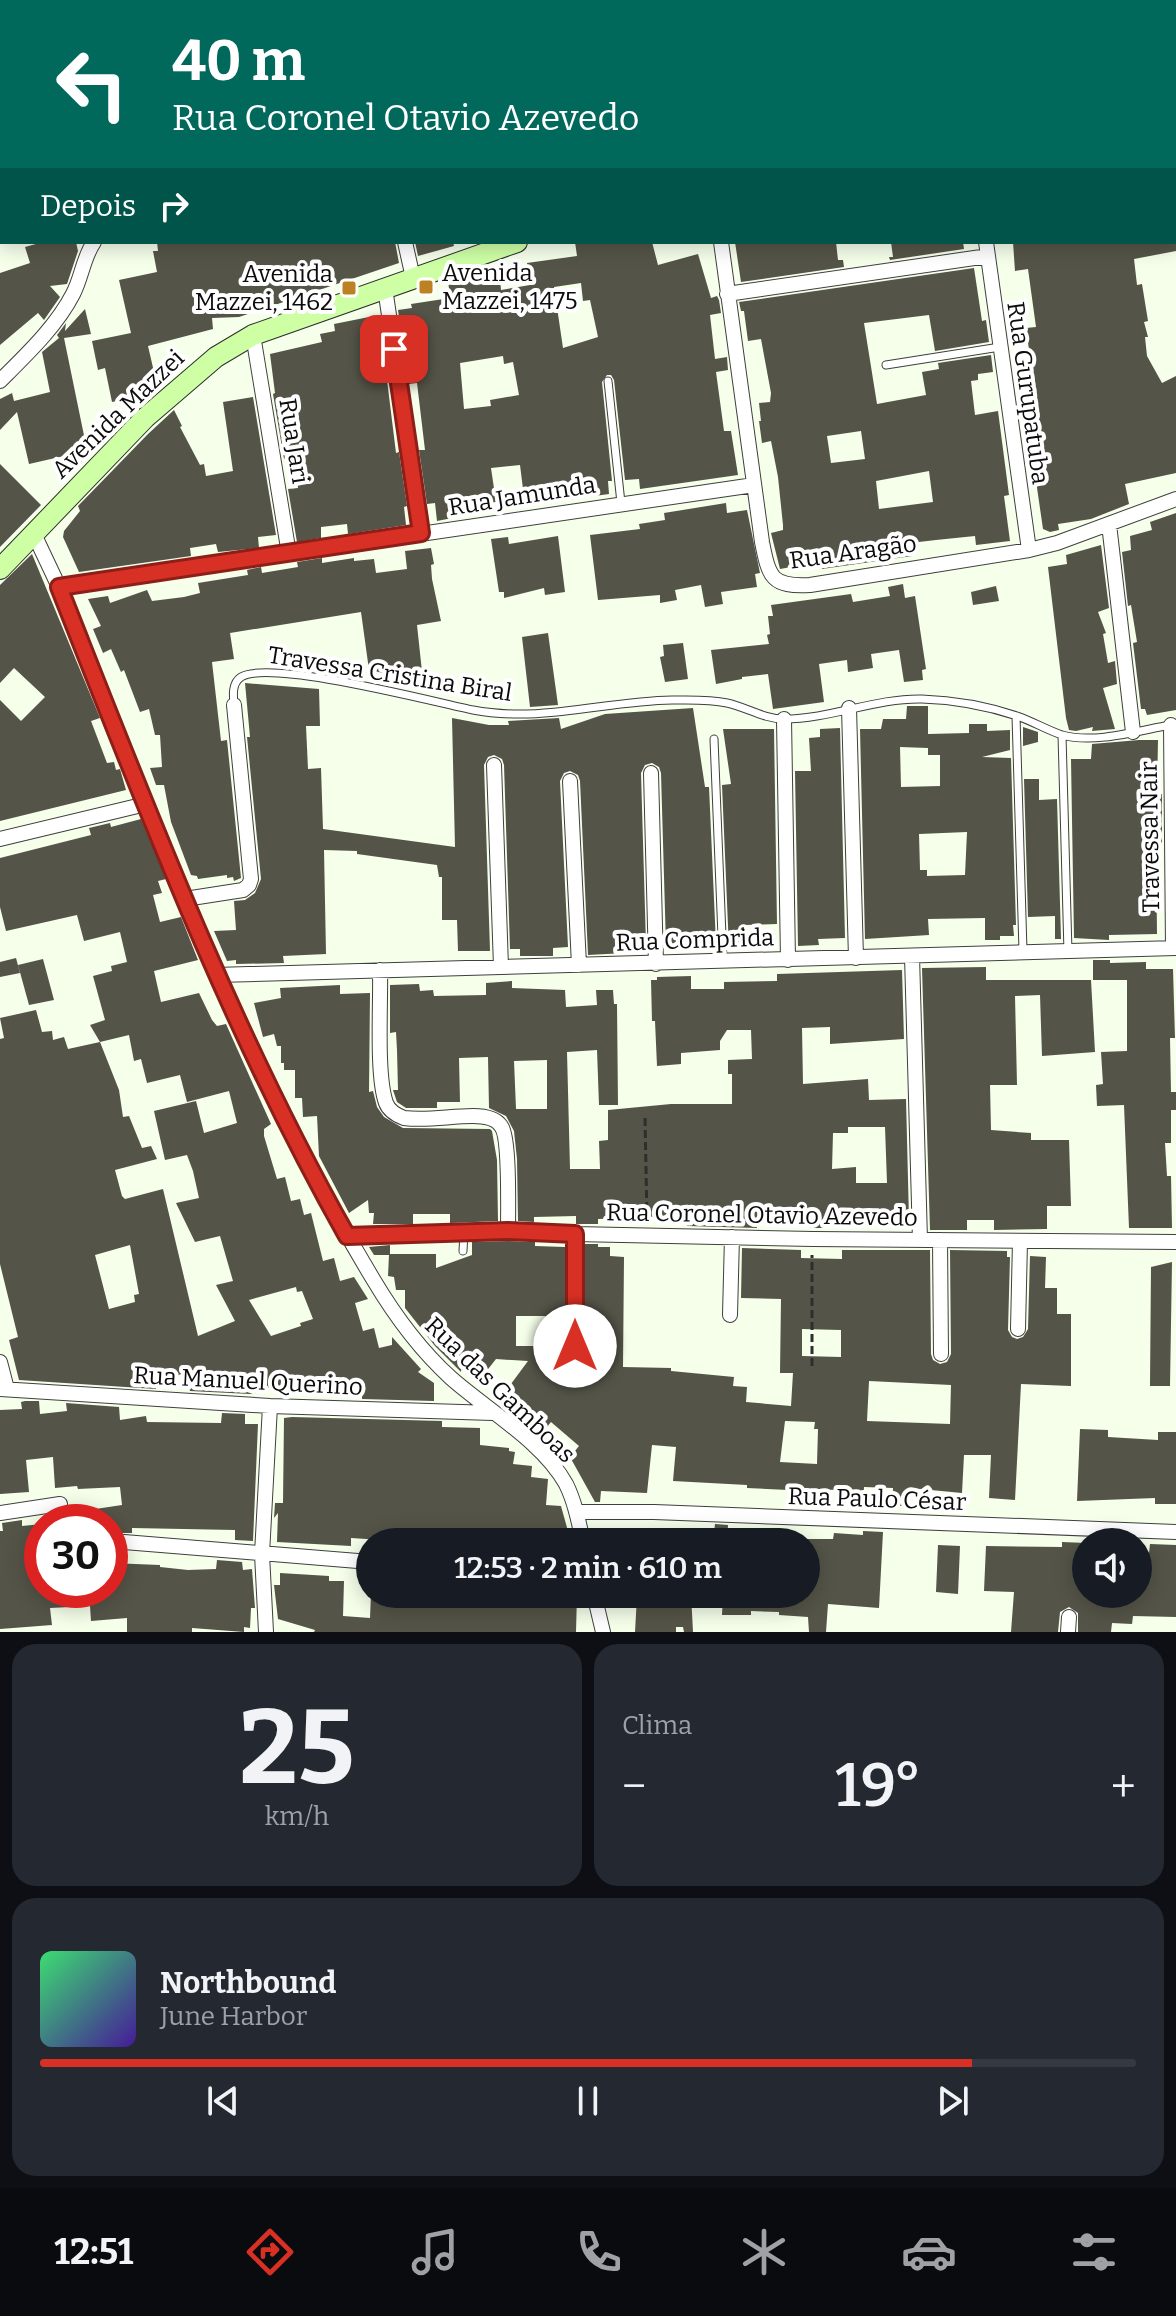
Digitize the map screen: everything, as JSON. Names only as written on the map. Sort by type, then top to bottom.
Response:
[{"type":"street","points":[[0,381],[60,315],[73,296],[93,244]]},
{"type":"street","points":[[405,244],[413,278]]},
{"type":"street","name":"Rua Aragão","points":[[721,244],[766,563],[771,577],[781,584],[810,585],[1029,550],[1176,499]]},
{"type":"street","name":"Avenida Mazzei","points":[[0,569],[145,418],[216,357],[253,335],[413,278],[487,247]]},
{"type":"street","points":[[727,294],[987,249]]},
{"type":"street","name":"Rua Gurupatuba","points":[[987,249],[1029,550]]},
{"type":"street","points":[[385,288],[421,533]]},
{"type":"street","name":"Rua Jari","points":[[253,335],[289,554]]},
{"type":"street","name":"Rua Jamunda","points":[[59,587],[754,485]]},
{"type":"street","points":[[1109,524],[1133,732]]},
{"type":"street","name":"Rua das Gamboas","points":[[34,534],[59,587],[216,975],[281,1113],[347,1236],[407,1333],[451,1378],[552,1466],[566,1485],[580,1528]]},
{"type":"street","points":[[185,899],[243,890],[251,879],[234,705]]},
{"type":"street","points":[[849,708],[856,958]]},
{"type":"street","points":[[784,719],[788,960]]},
{"type":"street","name":"Travessa Nair","points":[[1173,725],[1175,948]]},
{"type":"street","points":[[494,765],[501,967]]},
{"type":"street","points":[[651,773],[656,964]]},
{"type":"street","points":[[570,781],[579,965]]},
{"type":"street","points":[[0,839],[146,804]]},
{"type":"street","name":"Rua Comprida","points":[[216,975],[1175,948]]},
{"type":"street","points":[[912,956],[920,1240]]},
{"type":"street","points":[[380,970],[382,1084],[386,1105],[395,1115],[404,1118],[475,1116],[499,1123],[504,1131],[506,1146],[508,1231]]},
{"type":"street","name":"Rua Coronel Otavio Azevedo","points":[[347,1236],[508,1231],[813,1239],[1176,1242]]},
{"type":"street","points":[[575,1234],[575,1346]]},
{"type":"street","points":[[730,1315],[732,1237]]},
{"type":"street","points":[[940,1240],[941,1354]]},
{"type":"street","points":[[1018,1329],[1020,1241]]},
{"type":"street","points":[[0,1362],[3,1389]]},
{"type":"street","name":"Rua Manuel Querino","points":[[3,1389],[270,1406],[494,1413]]},
{"type":"street","points":[[266,1632],[262,1554],[270,1406]]},
{"type":"street","points":[[0,1513],[24,1509]]},
{"type":"street","name":"Rua Paulo César","points":[[576,1512],[654,1512],[1176,1532]]},
{"type":"street","points":[[128,1542],[356,1561]]},
{"type":"street","points":[[597,1608],[603,1632]]},
{"type":"lane","points":[[886,365],[1000,347]]},
{"type":"lane","points":[[608,381],[621,503]]},
{"type":"lane","name":"Travessa Cristina Biral","points":[[234,705],[233,690],[240,678],[269,673],[340,681],[503,714],[573,712],[634,702],[708,701],[724,702],[766,717],[784,719],[879,701],[923,699],[948,701],[1016,716],[1062,735],[1089,737],[1173,725]]},
{"type":"lane","points":[[1016,716],[1023,951]]},
{"type":"lane","points":[[1062,735],[1068,952]]},
{"type":"lane","points":[[714,739],[723,961]]},
{"type":"lane","points":[[463,1251],[464,1232]]},
{"type":"path","points":[[645,1118],[647,1235]]},
{"type":"path","points":[[812,1366],[813,1239]]},
{"type":"building","points":[[76,244],[78,251],[67,284],[50,286],[60,297],[44,320],[38,313],[0,345],[0,273],[30,263],[25,247]]},
{"type":"building","points":[[157,244],[395,244],[399,263],[239,317],[212,318],[213,329],[148,346],[157,385],[149,394],[112,402],[105,368],[98,370],[92,341],[131,333],[119,280],[157,272],[153,251],[158,251]]},
{"type":"building","points":[[415,244],[454,244],[454,246],[418,256]]},
{"type":"building","points":[[575,244],[653,244],[658,265],[698,254],[711,298],[717,296],[719,300],[721,313],[710,315],[715,359],[727,357],[728,370],[716,372],[724,431],[731,431],[738,475],[640,489],[639,479],[625,480],[614,380],[607,375],[602,382],[612,481],[608,481],[609,494],[544,503],[543,493],[524,497],[520,465],[491,468],[496,502],[477,504],[478,513],[437,521],[435,503],[427,504],[419,450],[425,450],[417,383],[409,384],[398,310],[412,308],[411,304],[450,298],[448,280],[473,272],[474,276],[499,269],[501,290],[530,285],[527,263],[577,256]],"holes":[[[581,283],[583,301],[590,300],[598,337],[563,348],[554,287]],[[503,356],[504,364],[513,362],[519,395],[490,400],[491,406],[464,409],[460,363]]]},
{"type":"building","points":[[735,244],[836,244],[838,260],[843,260],[844,267],[741,282]]},
{"type":"building","points":[[891,244],[963,244],[964,249],[890,260],[889,257],[893,257]]},
{"type":"building","points":[[1013,244],[1176,244],[1176,251],[1134,259],[1137,285],[1142,284],[1148,321],[1144,322],[1148,337],[1145,337],[1147,356],[1162,383],[1176,376],[1176,473],[1125,484],[1129,504],[1091,519],[1058,524],[1059,530],[1050,532],[1043,529],[1025,405],[1036,400],[1026,328],[1036,327],[1028,269],[1015,271]]},
{"type":"building","points":[[974,268],[982,321],[986,320],[989,342],[935,351],[929,315],[864,323],[877,404],[926,395],[922,372],[939,369],[938,363],[991,355],[993,372],[978,374],[978,380],[971,381],[975,415],[998,411],[1009,495],[1004,496],[1010,541],[976,545],[975,536],[910,543],[912,556],[822,569],[821,565],[780,569],[771,533],[783,530],[778,477],[771,441],[762,443],[759,421],[759,403],[770,402],[771,393],[761,339],[748,341],[744,311],[741,311],[739,302]],"holes":[[[861,431],[865,459],[831,463],[827,436]],[[929,471],[933,502],[879,509],[876,481]]]},
{"type":"building","points":[[85,309],[91,334],[64,338],[88,455],[68,476],[64,456],[29,464],[17,412],[0,430],[0,399],[12,393],[14,401],[50,392],[42,352],[59,338],[57,335],[66,323],[65,331]]},
{"type":"building","points":[[379,315],[396,453],[399,452],[407,506],[404,507],[406,525],[348,534],[347,524],[321,527],[321,538],[297,542],[288,489],[298,488],[295,458],[284,459],[270,354],[322,342],[320,334],[335,331],[334,324]]},
{"type":"building","points":[[253,397],[276,535],[258,537],[259,548],[218,552],[216,544],[190,548],[191,556],[79,572],[63,537],[64,531],[80,511],[78,506],[148,434],[174,410],[200,465],[204,464],[206,476],[233,471],[223,402]]},
{"type":"building","points":[[0,464],[41,505],[0,547]]},
{"type":"building","points":[[726,503],[727,513],[747,510],[760,573],[755,574],[757,587],[721,592],[723,604],[705,607],[701,585],[675,590],[677,600],[660,603],[660,595],[598,600],[590,535],[640,529],[639,524],[665,520],[664,513]]},
{"type":"building","points":[[1176,513],[1176,710],[1147,715],[1145,709],[1141,709],[1133,643],[1137,642],[1131,605],[1128,606],[1122,552],[1131,550],[1130,536],[1152,530],[1150,522]]},
{"type":"building","points":[[558,536],[565,592],[545,595],[544,588],[504,598],[504,592],[499,592],[491,539],[508,537],[509,544]]},
{"type":"building","points":[[1101,545],[1109,608],[1098,612],[1106,633],[1103,634],[1108,663],[1115,661],[1117,684],[1103,688],[1115,729],[1092,731],[1093,727],[1069,730],[1048,567],[1067,564],[1066,555]]},
{"type":"building","points":[[431,548],[434,564],[431,565],[432,579],[441,621],[417,625],[423,681],[369,670],[361,612],[230,633],[234,659],[212,662],[221,741],[227,740],[241,878],[234,881],[227,875],[198,879],[191,875],[171,822],[164,785],[156,785],[150,768],[162,767],[160,735],[155,735],[149,709],[140,712],[124,670],[121,672],[111,649],[103,653],[93,629],[101,626],[88,599],[108,596],[110,603],[147,590],[152,601],[184,597],[200,593],[198,583],[248,575],[247,570],[261,567],[262,573],[298,567],[297,562],[322,558],[322,563],[354,558],[354,561],[374,559],[376,573],[407,569],[405,551]]},
{"type":"building","points":[[32,554],[100,718],[91,721],[107,763],[114,762],[116,770],[120,769],[126,790],[0,821],[0,700],[21,721],[45,697],[14,668],[0,683],[0,585]]},
{"type":"building","points":[[903,584],[905,598],[915,596],[926,669],[922,670],[923,680],[904,682],[899,650],[871,654],[873,668],[848,672],[847,660],[819,664],[824,702],[773,709],[768,674],[716,684],[711,650],[769,644],[768,616],[773,616],[771,605],[851,594],[853,602],[890,596],[888,587]]},
{"type":"building","points":[[996,586],[999,601],[973,605],[971,592]]},
{"type":"building","points":[[548,633],[558,705],[530,707],[522,637]]},
{"type":"building","points":[[683,643],[688,679],[665,682],[660,657],[664,656],[663,645]]},
{"type":"building","points":[[245,683],[319,689],[320,726],[306,726],[308,769],[321,768],[323,829],[455,847],[452,718],[489,725],[509,725],[508,721],[559,718],[561,729],[605,714],[693,708],[705,787],[709,787],[716,944],[666,946],[661,773],[659,767],[652,763],[645,765],[641,773],[646,945],[625,946],[625,953],[588,955],[580,781],[578,775],[570,771],[564,773],[560,781],[568,947],[553,948],[553,956],[520,956],[520,949],[510,949],[504,765],[502,759],[494,755],[488,757],[484,765],[490,951],[458,951],[457,920],[442,920],[442,877],[439,877],[437,865],[357,854],[357,851],[324,850],[326,954],[283,956],[284,963],[236,964],[236,960],[227,961],[214,931],[236,930],[234,901],[245,900],[255,893],[261,879],[247,737],[250,737]]},
{"type":"building","points":[[907,706],[928,706],[928,734],[969,733],[969,724],[987,724],[987,731],[1010,730],[1010,750],[982,757],[1011,758],[1014,936],[985,940],[985,918],[928,919],[929,935],[865,939],[860,729],[881,729],[883,719],[906,719]],"holes":[[[900,747],[928,748],[928,755],[940,755],[940,786],[901,787]],[[967,832],[965,875],[927,876],[927,870],[920,870],[919,834]]]},
{"type":"building","points":[[1023,727],[1038,732],[1038,742],[1023,746]]},
{"type":"building","points":[[840,728],[845,938],[818,939],[819,945],[798,946],[795,771],[811,771],[809,738],[820,737],[820,729]]},
{"type":"building","points":[[723,729],[774,729],[777,924],[744,925],[744,936],[739,936],[740,949],[729,949],[722,785],[731,784]]},
{"type":"building","points":[[1158,740],[1157,794],[1162,794],[1162,849],[1156,849],[1157,934],[1109,935],[1109,940],[1074,938],[1071,759],[1091,759],[1092,744]]},
{"type":"building","points":[[1024,779],[1039,779],[1039,800],[1057,799],[1061,939],[1055,939],[1055,916],[1028,917]]},
{"type":"building","points":[[141,819],[166,879],[158,881],[162,893],[153,895],[160,922],[181,917],[198,960],[154,971],[161,1002],[199,993],[217,1026],[226,1024],[271,1124],[264,1129],[264,1136],[277,1179],[285,1177],[291,1201],[300,1199],[304,1215],[311,1213],[323,1261],[334,1258],[340,1281],[354,1277],[368,1299],[355,1303],[363,1331],[374,1328],[379,1348],[392,1345],[392,1337],[421,1369],[418,1372],[434,1383],[434,1401],[362,1399],[362,1390],[321,1391],[275,1386],[250,1394],[190,1391],[186,1373],[154,1381],[156,1389],[19,1380],[9,1340],[18,1337],[0,1264],[0,1039],[4,1038],[0,1018],[36,1010],[42,1032],[52,1031],[53,1040],[64,1037],[68,1049],[100,1042],[90,1025],[105,1020],[93,976],[112,971],[111,966],[127,962],[120,932],[84,941],[77,915],[6,931],[0,907],[0,858],[91,835],[89,828],[110,823],[111,827]],"holes":[[[129,1035],[134,1061],[141,1059],[147,1083],[180,1075],[187,1102],[229,1091],[237,1123],[204,1133],[196,1101],[154,1111],[165,1160],[187,1155],[193,1171],[199,1198],[176,1203],[195,1242],[220,1236],[233,1281],[216,1285],[235,1321],[198,1336],[163,1189],[125,1199],[115,1170],[157,1159],[151,1146],[142,1148],[129,1116],[123,1117],[119,1090],[100,1042]],[[130,1245],[139,1294],[134,1295],[135,1302],[109,1309],[95,1255]],[[296,1287],[297,1292],[302,1291],[313,1319],[271,1336],[249,1300]]]},
{"type":"building","points":[[16,958],[20,973],[0,977],[0,962]]},
{"type":"building","points":[[43,959],[54,1000],[29,1005],[18,965]]},
{"type":"building","points":[[1093,960],[1146,962],[1146,969],[1173,969],[1175,1038],[1170,1038],[1171,1092],[1176,1092],[1176,1110],[1171,1110],[1171,1143],[1165,1143],[1167,1176],[1171,1176],[1172,1228],[1129,1228],[1124,1105],[1097,1106],[1096,1085],[1103,1084],[1101,1052],[1127,1051],[1127,980],[1093,980]]},
{"type":"building","points":[[986,967],[986,980],[1091,980],[1095,1052],[1042,1056],[1040,995],[1015,996],[1017,1085],[990,1085],[991,1130],[1031,1133],[1031,1140],[1069,1140],[1071,1206],[1047,1206],[1047,1229],[994,1230],[994,1220],[967,1220],[967,1230],[930,1230],[922,968]]},
{"type":"building","points":[[902,970],[904,1039],[830,1044],[830,1027],[802,1028],[803,1084],[868,1079],[869,1100],[906,1099],[909,1220],[823,1219],[823,1228],[810,1228],[809,1220],[756,1219],[757,1228],[687,1226],[687,1217],[674,1216],[598,1219],[598,1224],[576,1224],[576,1216],[534,1217],[534,1222],[518,1221],[514,1131],[506,1116],[489,1108],[488,1057],[459,1058],[460,1102],[437,1102],[437,1108],[406,1108],[397,1102],[393,1090],[398,1090],[397,1050],[396,1032],[390,1033],[390,985],[419,984],[420,991],[433,990],[434,996],[486,995],[486,983],[512,981],[512,988],[565,990],[566,1007],[597,1005],[596,990],[613,990],[614,1004],[617,1004],[618,1105],[599,1105],[597,1050],[567,1052],[570,1169],[600,1169],[599,1141],[608,1140],[608,1110],[671,1104],[732,1104],[732,1074],[728,1074],[728,1060],[752,1059],[751,1030],[727,1030],[720,1041],[720,1050],[681,1053],[681,1064],[657,1066],[651,980],[691,976],[691,989],[724,989],[724,982],[777,981],[777,974]],"holes":[[[547,1060],[547,1109],[516,1109],[514,1061]],[[848,1127],[885,1127],[887,1183],[856,1183],[856,1167],[832,1169],[833,1133],[848,1133]]]},
{"type":"building","points":[[340,985],[340,994],[370,993],[369,1092],[373,1091],[377,1107],[384,1117],[403,1128],[492,1131],[497,1160],[498,1221],[450,1223],[450,1214],[413,1214],[413,1224],[373,1224],[374,1213],[369,1213],[368,1200],[349,1213],[319,1156],[317,1116],[303,1117],[302,1098],[295,1098],[295,1070],[284,1070],[281,1046],[277,1046],[274,1034],[263,1037],[254,1003],[281,998],[280,988]]},
{"type":"building","points":[[472,1242],[535,1242],[535,1246],[565,1247],[565,1330],[545,1330],[545,1316],[516,1316],[516,1346],[538,1346],[545,1338],[545,1361],[567,1362],[582,1373],[585,1244],[598,1244],[598,1247],[610,1247],[610,1256],[624,1257],[623,1367],[671,1368],[671,1371],[734,1377],[733,1386],[747,1387],[746,1402],[791,1406],[793,1373],[780,1373],[781,1299],[741,1298],[742,1248],[801,1250],[801,1258],[842,1259],[842,1250],[930,1250],[931,1354],[933,1360],[940,1364],[947,1362],[951,1354],[950,1250],[1007,1251],[1007,1257],[1010,1257],[1008,1330],[1017,1339],[1023,1337],[1028,1329],[1030,1256],[1046,1257],[1045,1288],[1057,1288],[1057,1314],[1071,1314],[1071,1386],[1021,1384],[1015,1500],[989,1498],[991,1455],[964,1455],[962,1493],[910,1488],[909,1506],[892,1506],[893,1488],[864,1487],[863,1505],[837,1504],[838,1490],[809,1489],[808,1498],[788,1497],[788,1490],[673,1481],[676,1447],[652,1445],[647,1493],[601,1491],[600,1502],[595,1502],[570,1457],[579,1446],[551,1422],[546,1428],[504,1399],[508,1394],[505,1392],[528,1361],[496,1359],[478,1382],[461,1369],[461,1372],[435,1346],[405,1308],[405,1290],[396,1290],[394,1277],[388,1276],[389,1255],[374,1255],[369,1247],[390,1245],[390,1254],[436,1254],[436,1268],[472,1255]],"holes":[[[802,1329],[841,1330],[841,1357],[802,1356]],[[869,1381],[951,1385],[950,1424],[867,1421]],[[785,1421],[815,1422],[814,1429],[818,1429],[817,1464],[780,1462]]]},
{"type":"building","points":[[1172,1262],[1170,1386],[1150,1386],[1151,1267]]},
{"type":"building","points":[[39,1401],[40,1414],[67,1411],[66,1403],[119,1407],[120,1420],[146,1416],[147,1422],[221,1423],[222,1413],[245,1414],[245,1424],[258,1424],[253,1541],[235,1540],[235,1530],[132,1528],[132,1533],[128,1533],[128,1504],[122,1504],[120,1487],[55,1488],[53,1457],[26,1460],[29,1492],[0,1494],[0,1410],[22,1409],[21,1402]]},
{"type":"building","points":[[284,1418],[442,1421],[442,1427],[480,1428],[480,1445],[509,1448],[509,1451],[515,1452],[513,1464],[532,1466],[531,1477],[548,1479],[546,1505],[561,1506],[567,1528],[356,1528],[356,1538],[351,1538],[351,1546],[277,1542],[278,1513],[274,1518],[275,1503],[283,1503]]},
{"type":"building","points":[[1080,1429],[1108,1430],[1108,1437],[1158,1440],[1158,1432],[1176,1432],[1176,1504],[1155,1504],[1155,1498],[1077,1501]]},
{"type":"building","points":[[22,1520],[24,1608],[50,1608],[52,1625],[0,1629],[2,1523]]},
{"type":"building","points":[[715,1524],[728,1525],[728,1528],[715,1528]]},
{"type":"building","points":[[863,1531],[883,1532],[879,1608],[828,1604],[826,1632],[809,1632],[808,1617],[779,1615],[779,1612],[751,1611],[751,1615],[722,1615],[722,1608],[820,1608],[820,1539],[833,1539],[834,1533],[863,1535]]},
{"type":"building","points":[[1062,1542],[1072,1542],[1072,1608],[1152,1608],[1152,1544],[1176,1545],[1176,1617],[1133,1616],[1132,1624],[1112,1623],[1111,1632],[1078,1632],[1078,1613],[1069,1607],[1060,1612],[1058,1632],[1011,1632],[1014,1592],[984,1591],[986,1546],[1062,1547]]},
{"type":"building","points":[[938,1545],[960,1546],[958,1594],[936,1592]]},
{"type":"building","points":[[217,1560],[242,1562],[243,1570],[252,1569],[255,1608],[251,1608],[250,1628],[244,1627],[244,1632],[192,1628],[192,1632],[127,1632],[127,1618],[91,1621],[90,1608],[128,1608],[128,1564],[188,1570],[216,1569]]},
{"type":"building","points":[[280,1573],[329,1576],[329,1581],[344,1581],[343,1616],[370,1618],[370,1608],[577,1608],[576,1632],[314,1632],[278,1619],[274,1585],[280,1585]]},
{"type":"building","points":[[636,1608],[692,1608],[693,1632],[684,1632],[683,1627],[676,1627],[676,1632],[635,1632]]},
{"type":"place","name":"Avenida Mazzei, 1475","points":[[426,287]]},
{"type":"place","name":"Avenida Mazzei, 1462","points":[[349,288]]},
{"type":"route","points":[[394,349],[421,533],[59,587],[216,975],[281,1113],[347,1236],[508,1231],[575,1234],[575,1346]]}]
